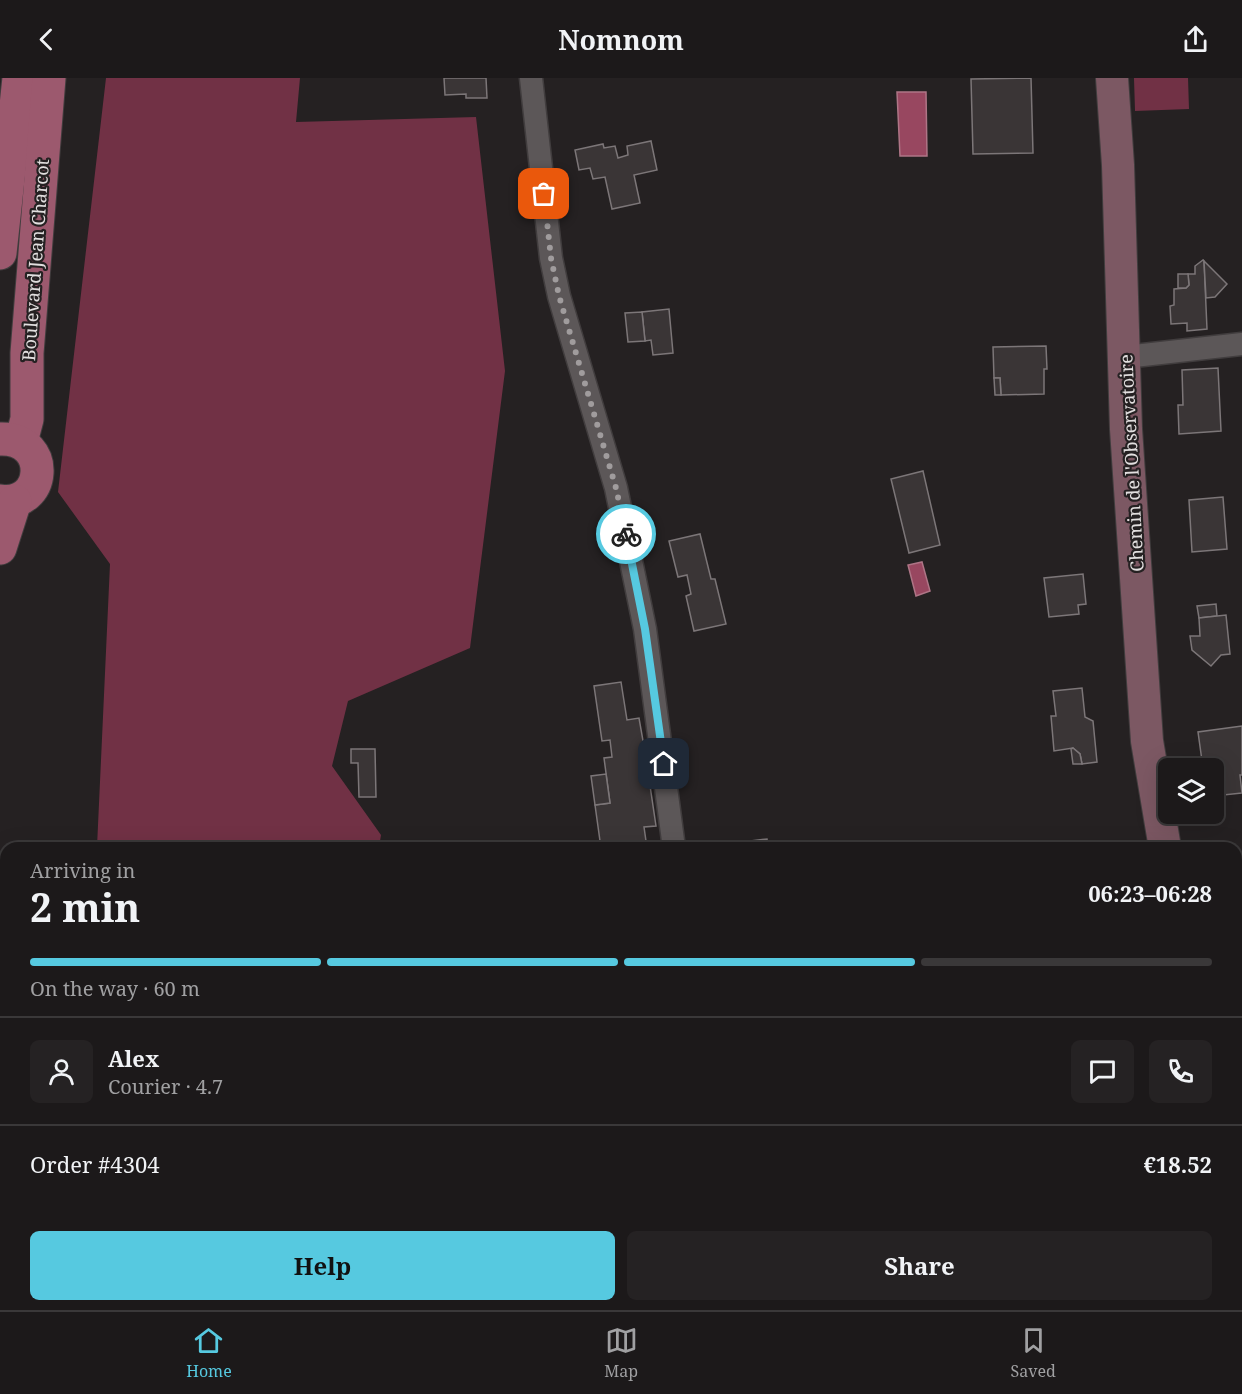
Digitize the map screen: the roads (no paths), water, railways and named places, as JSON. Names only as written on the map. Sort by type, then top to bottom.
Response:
[{"type":"main road","name":"Boulevard Jean Charcot","points":[[0,253],[19,78]]},
{"type":"main road","name":"Boulevard Jean Charcot","points":[[0,548],[7,501],[28,493],[37,477],[38,467],[29,448],[10,440],[27,419],[27,353],[49,78]]},
{"type":"street","points":[[531,78],[551,258],[559,296],[616,488],[645,629],[673,842]]},
{"type":"street","name":"Chemin de l'Observatoire","points":[[1112,78],[1118,165],[1126,429],[1147,741],[1164,842]]},
{"type":"street","points":[[1125,357],[1242,344]]}]
